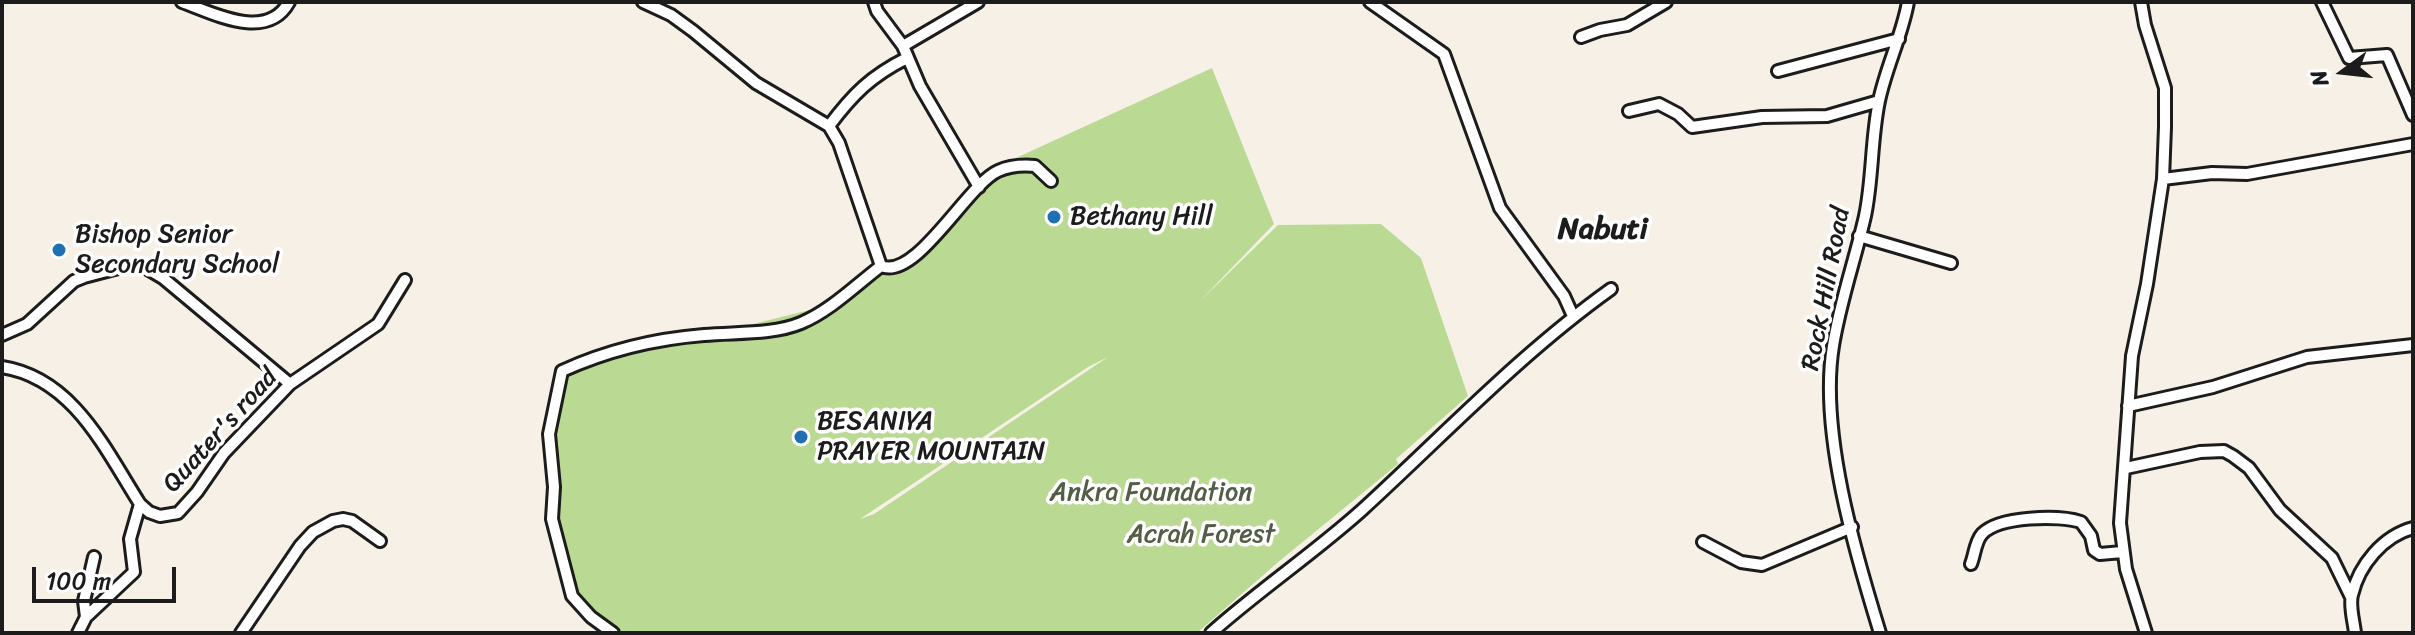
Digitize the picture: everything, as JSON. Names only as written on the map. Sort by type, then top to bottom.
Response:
[{"type":"street","points":[[182,2],[221,16],[258,24],[271,19],[289,2]]},
{"type":"street","points":[[643,2],[671,15],[756,83],[829,126],[839,143],[881,266]]},
{"type":"street","points":[[874,2],[877,11],[903,46],[920,86],[979,187]]},
{"type":"street","points":[[903,46],[978,2]]},
{"type":"street","points":[[1370,2],[1444,54],[1500,208],[1564,296],[1573,316]]},
{"type":"street","points":[[1581,37],[1627,25],[1647,16],[1666,2]]},
{"type":"street","name":"Rock Hill Road","points":[[1880,633],[1834,444],[1830,376],[1833,347],[1870,181],[1879,101],[1908,2]]},
{"type":"street","points":[[2141,2],[2165,88],[2163,179],[2132,356],[2120,523],[2122,552],[2146,633]]},
{"type":"street","points":[[2322,2],[2349,58],[2387,55],[2413,115]]},
{"type":"street","points":[[1778,71],[1899,39]]},
{"type":"street","points":[[829,126],[869,80],[907,58]]},
{"type":"street","points":[[1629,111],[1659,104],[1678,114],[1692,127],[1762,117],[1827,116],[1879,101]]},
{"type":"street","points":[[2163,179],[2212,173],[2247,174],[2413,144]]},
{"type":"street","points":[[613,633],[591,617],[572,596],[552,519],[554,487],[549,434],[562,371],[605,352],[636,344],[759,331],[801,323],[881,266],[893,268],[904,263],[944,227],[996,172],[1022,165],[1035,166],[1051,181]]},
{"type":"street","points":[[1859,236],[1951,263]]},
{"type":"street","points":[[2,335],[27,324],[74,281],[126,266],[141,265],[163,278],[290,384]]},
{"type":"street","name":"Quater's road","points":[[2,367],[23,370],[38,378],[76,407],[140,504],[160,516],[178,513],[224,453],[290,384],[378,324],[405,280]]},
{"type":"street","points":[[1211,633],[1252,596],[1343,527],[1479,398],[1573,316],[1611,289]]},
{"type":"street","points":[[2128,406],[2213,387],[2307,357],[2413,345]]},
{"type":"street","points":[[2126,468],[2200,452],[2224,451],[2233,456],[2249,468],[2280,510],[2332,558],[2351,597],[2355,633]]},
{"type":"street","points":[[78,633],[86,617],[134,572],[130,539],[140,504]]},
{"type":"street","points":[[241,633],[300,546],[313,532],[343,519],[352,521],[380,541]]},
{"type":"street","points":[[1971,564],[1981,535],[1990,528],[2013,520],[2081,522],[2091,536],[2094,550],[2100,554],[2122,552]]},
{"type":"street","points":[[1703,542],[1741,562],[1762,565],[1852,527]]},
{"type":"street","points":[[2351,597],[2379,547],[2399,532],[2413,528]]},
{"type":"street","points":[[86,617],[84,601],[94,557]]},
{"type":"green space","points":[[1212,68],[1274,224],[1200,301],[1278,225],[1381,224],[1421,258],[1468,396],[1396,459],[1398,464],[1197,633],[620,633],[572,596],[552,519],[548,433],[562,371],[830,305],[900,264],[981,174]],"holes":[[[1108,357],[874,514],[860,519],[1088,367]]]},
{"type":"place","name":"Bethany Hill","points":[[1054,217]]},
{"type":"place","name":"Bishop Senior Secondary School","points":[[59,250]]},
{"type":"place","name":"BESANIYA PRAYER MOUNTAIN","points":[[801,437]]},
{"type":"district","name":"Nabuti","points":[[1603,230]]},
{"type":"park label","name":"Ankra Foundation","points":[[1151,493]]},
{"type":"park label","name":"Acrah Forest","points":[[1201,535]]}]
